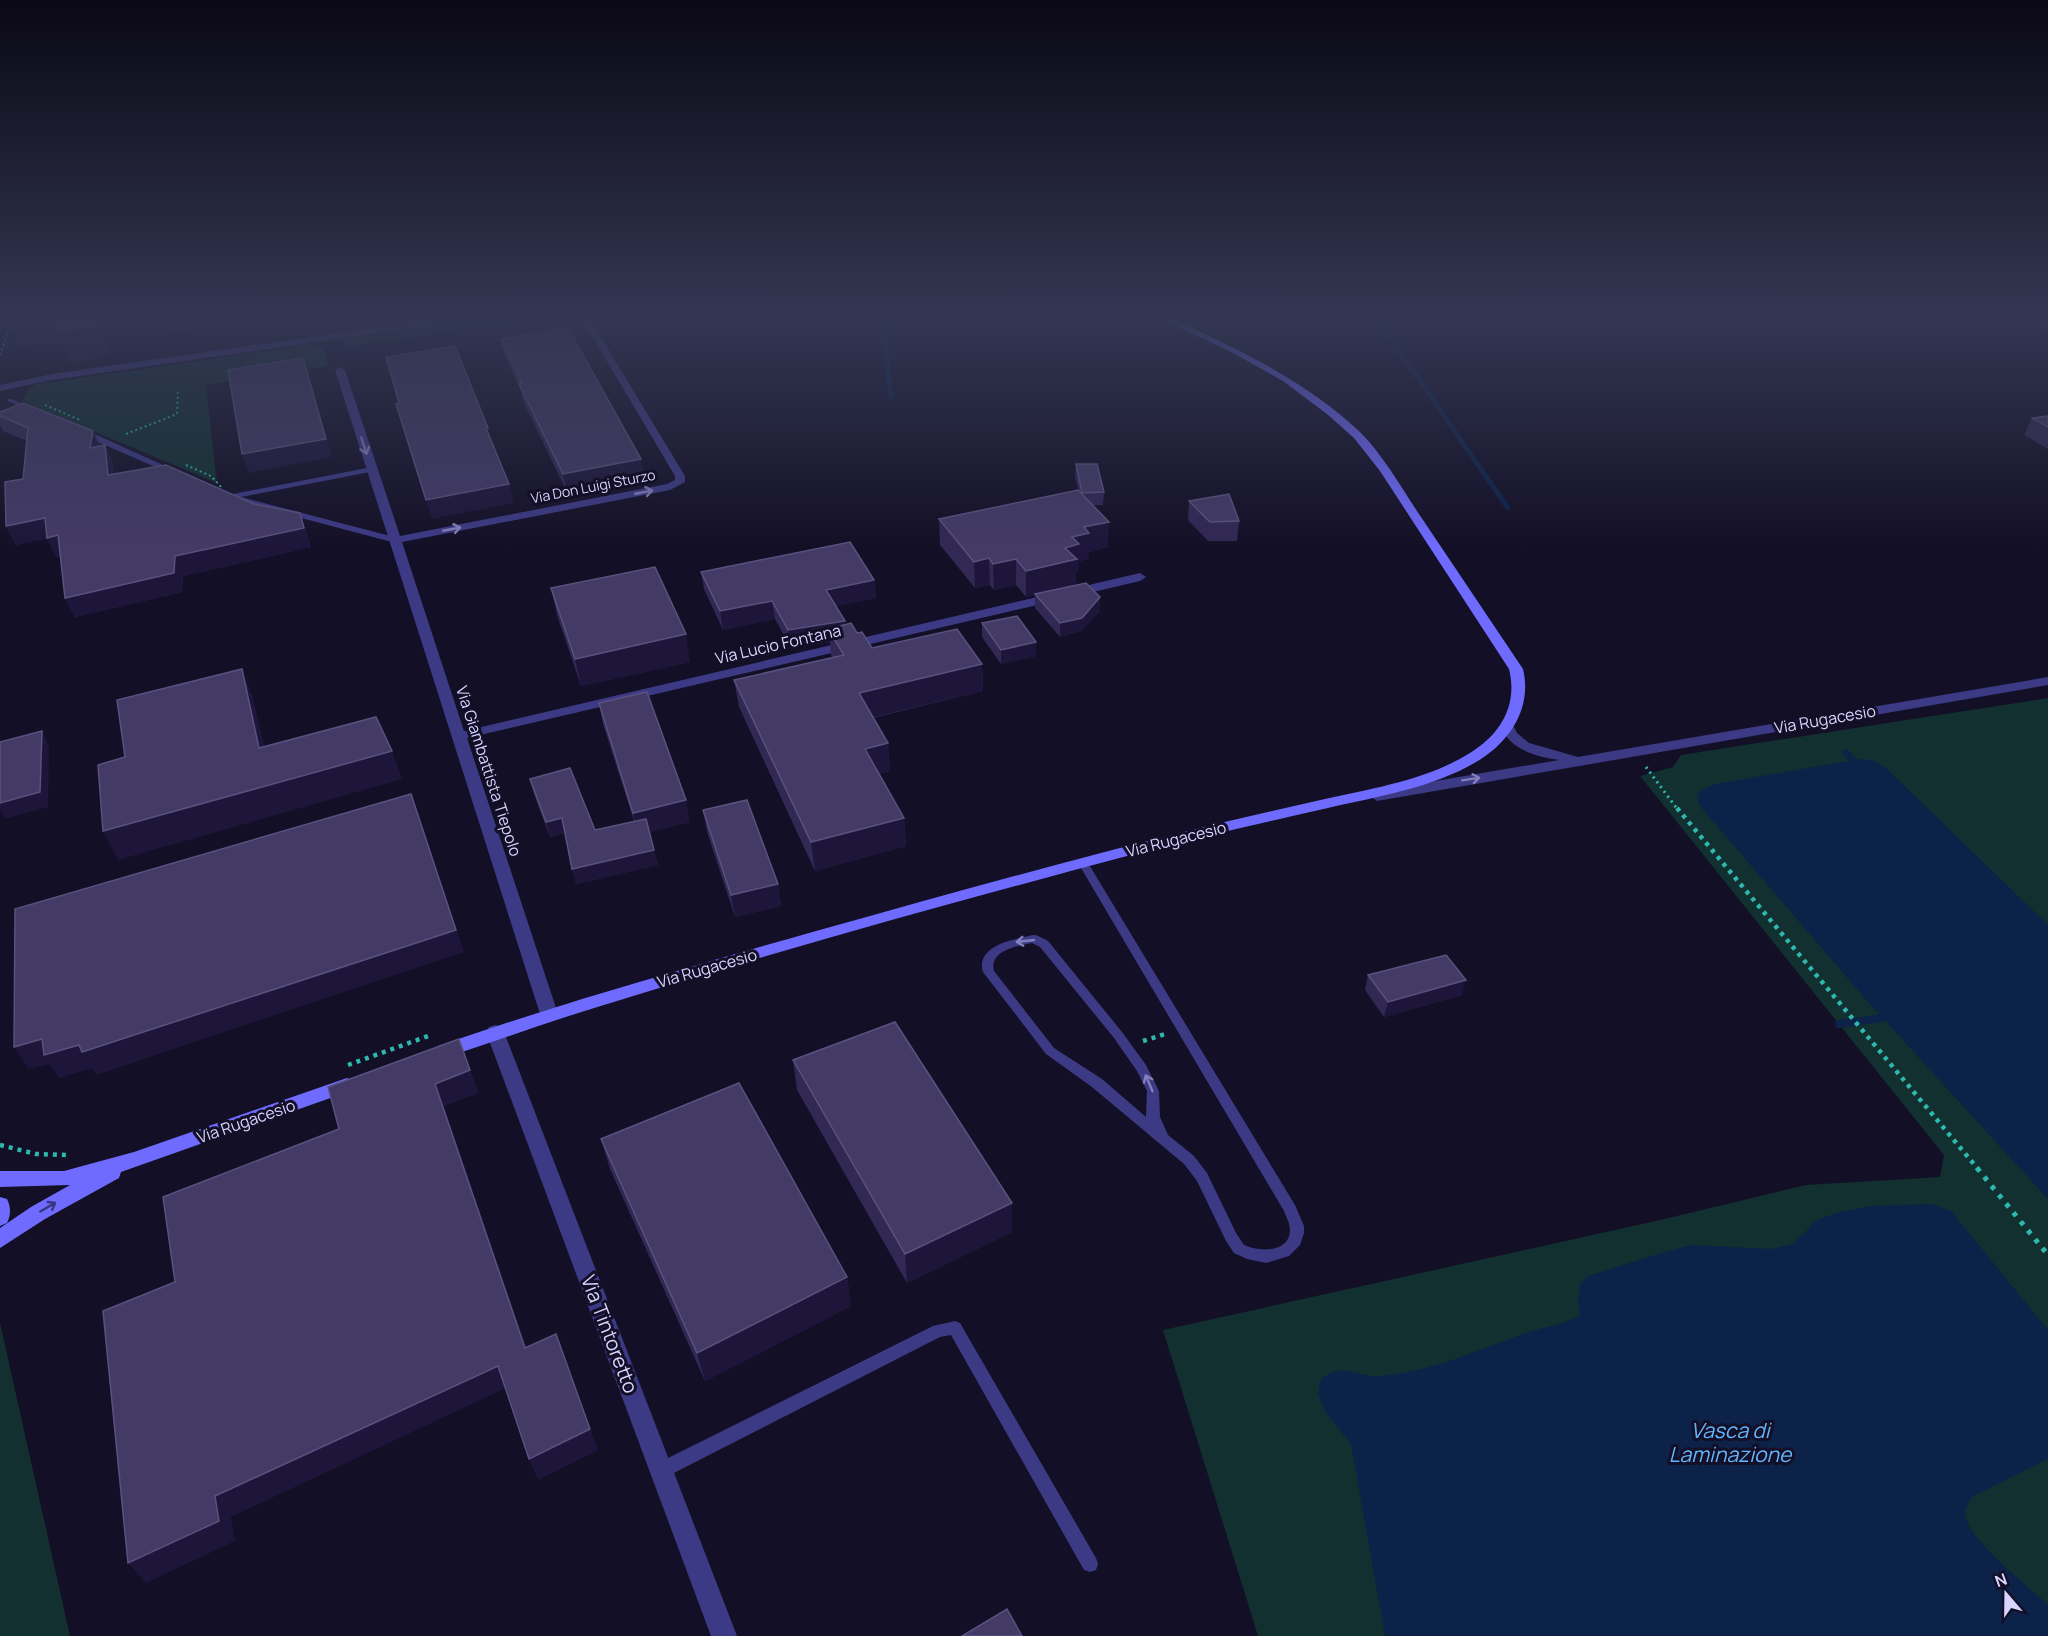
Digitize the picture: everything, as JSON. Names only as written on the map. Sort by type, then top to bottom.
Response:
[{"type":"main road","name":"Via Rugacesio","points":[[429,1056],[549,1014],[1083,863],[1379,791],[1450,769],[1512,734],[1520,696],[1518,676],[1512,662],[1384,469],[1358,436],[1310,395]]},
{"type":"main road","name":"Via Rugacesio","points":[[0,1179],[64,1179],[135,1160],[362,1079]]},
{"type":"main road","name":"Via Rugacesio","points":[[0,1239],[38,1213],[135,1160]]},
{"type":"main road","points":[[0,1205],[0,1217]]},
{"type":"street","name":"Via Giambattista Tiepolo","points":[[348,395],[549,1014]]},
{"type":"street","name":"Via Don Luigi Sturzo","points":[[395,540],[670,487],[680,482],[680,476],[632,395]]},
{"type":"street","name":"Via Lucio Fontana","points":[[459,736],[1140,577]]},
{"type":"street","name":"Via Rugacesio","points":[[1289,812],[2048,681]]},
{"type":"street","points":[[1512,734],[1538,752],[1586,760]]},
{"type":"street","name":"Via Tintoretto","points":[[495,1032],[724,1636]]},
{"type":"lane","points":[[10,400],[42,414]]},
{"type":"lane","points":[[73,428],[178,474]]},
{"type":"lane","points":[[230,497],[372,469]]},
{"type":"lane","points":[[220,492],[230,497],[395,540]]},
{"type":"lane","points":[[1083,863],[1290,1209],[1297,1226],[1295,1241],[1284,1252],[1266,1257],[1239,1249],[1196,1167],[1097,1083],[1050,1051],[989,972],[989,960],[998,949],[1025,939],[1040,941],[1053,954],[1126,1046],[1150,1083],[1154,1097],[1152,1117],[1163,1138]]},
{"type":"lane","points":[[662,1470],[938,1331],[955,1328],[1090,1564]]},
{"type":"path","points":[[104,441],[177,414],[178,395]]},
{"type":"path","points":[[1635,752],[1672,803],[1751,901],[1845,1009],[2048,1255]]},
{"type":"path","points":[[1126,1046],[1183,1028]]},
{"type":"green space","points":[[25,395],[207,395],[217,483],[22,401]]},
{"type":"green space","points":[[2048,698],[2048,1636],[1258,1636],[1163,1330],[1656,1221],[1806,1185],[1940,1177],[1944,1155],[1640,776],[1673,767],[1681,755]]},
{"type":"green space","points":[[0,1323],[70,1636],[0,1636]]},
{"type":"water","points":[[1860,759],[1875,761],[1887,769],[2048,925],[2048,1199],[1868,1002],[1699,805],[1697,796],[1702,790],[1715,784]]},
{"type":"water","name":"Vasca di Laminazione","points":[[1932,1204],[1951,1211],[2048,1330],[2048,1459],[1972,1497],[1965,1513],[1971,1529],[1979,1540],[2048,1605],[2048,1636],[1385,1636],[1351,1444],[1325,1412],[1318,1394],[1321,1379],[1337,1371],[1382,1376],[1421,1369],[1532,1331],[1569,1321],[1580,1315],[1578,1304],[1580,1284],[1588,1276],[1668,1251],[1692,1245],[1772,1249],[1792,1244],[1806,1232],[1813,1222],[1836,1213],[1870,1206]]},
{"type":"building","points":[[232,395],[314,395],[326,439],[242,454]]},
{"type":"building","points":[[397,395],[475,395],[509,484],[426,500],[396,404],[399,403]]},
{"type":"building","points":[[525,395],[606,395],[641,459],[563,474]]},
{"type":"building","points":[[23,403],[93,431],[90,448],[105,445],[108,475],[166,465],[254,504],[300,513],[304,528],[175,556],[174,573],[65,598],[58,535],[47,538],[45,518],[6,526],[5,482],[23,479],[28,428],[0,416],[0,412]]},
{"type":"building","points":[[2048,416],[2048,427],[2032,418]]},
{"type":"building","points":[[1076,464],[1097,464],[1104,492],[1082,493]]},
{"type":"building","points":[[1078,490],[1109,522],[1084,527],[1089,533],[1072,537],[1079,544],[1065,548],[1077,559],[1026,571],[1016,559],[993,564],[989,558],[974,562],[939,519]]},
{"type":"building","points":[[1229,494],[1239,521],[1210,522],[1189,501]]},
{"type":"building","points":[[850,542],[874,580],[826,590],[845,621],[788,630],[772,601],[720,611],[701,572]]},
{"type":"building","points":[[655,567],[686,634],[575,659],[551,588]]},
{"type":"building","points":[[1086,583],[1100,597],[1082,618],[1060,623],[1035,594]]},
{"type":"building","points":[[1017,616],[1036,642],[1001,650],[982,623]]},
{"type":"building","points":[[851,623],[857,633],[862,632],[872,648],[957,629],[982,664],[859,693],[888,743],[865,749],[904,818],[811,842],[734,680],[844,655],[828,629]]},
{"type":"building","points":[[242,669],[259,748],[376,717],[392,751],[103,831],[98,765],[125,757],[117,700]]},
{"type":"building","points":[[647,692],[686,800],[633,813],[599,703]]},
{"type":"building","points":[[42,731],[40,792],[0,803],[0,742]]},
{"type":"building","points":[[570,768],[595,830],[646,819],[654,850],[572,869],[562,818],[546,822],[530,779]]},
{"type":"building","points":[[411,794],[456,930],[82,1052],[79,1045],[44,1055],[42,1039],[14,1047],[15,909]]},
{"type":"building","points":[[747,800],[778,884],[731,895],[703,810]]},
{"type":"building","points":[[1446,955],[1466,980],[1388,1002],[1368,975]]},
{"type":"building","points":[[895,1022],[1012,1203],[905,1254],[793,1060]]},
{"type":"building","points":[[459,1039],[470,1070],[435,1084],[525,1348],[556,1334],[590,1429],[529,1459],[498,1366],[215,1496],[219,1521],[128,1563],[103,1311],[175,1282],[163,1197],[339,1129],[328,1087]]},
{"type":"building","points":[[739,1083],[847,1277],[697,1353],[601,1139]]},
{"type":"building","points":[[1007,1609],[1022,1636],[962,1636]]},
{"type":"waterway","points":[[1430,395],[1508,508]]},
{"type":"waterway","points":[[1846,753],[1852,759]]},
{"type":"waterway","points":[[1839,1024],[1882,1018]]}]
